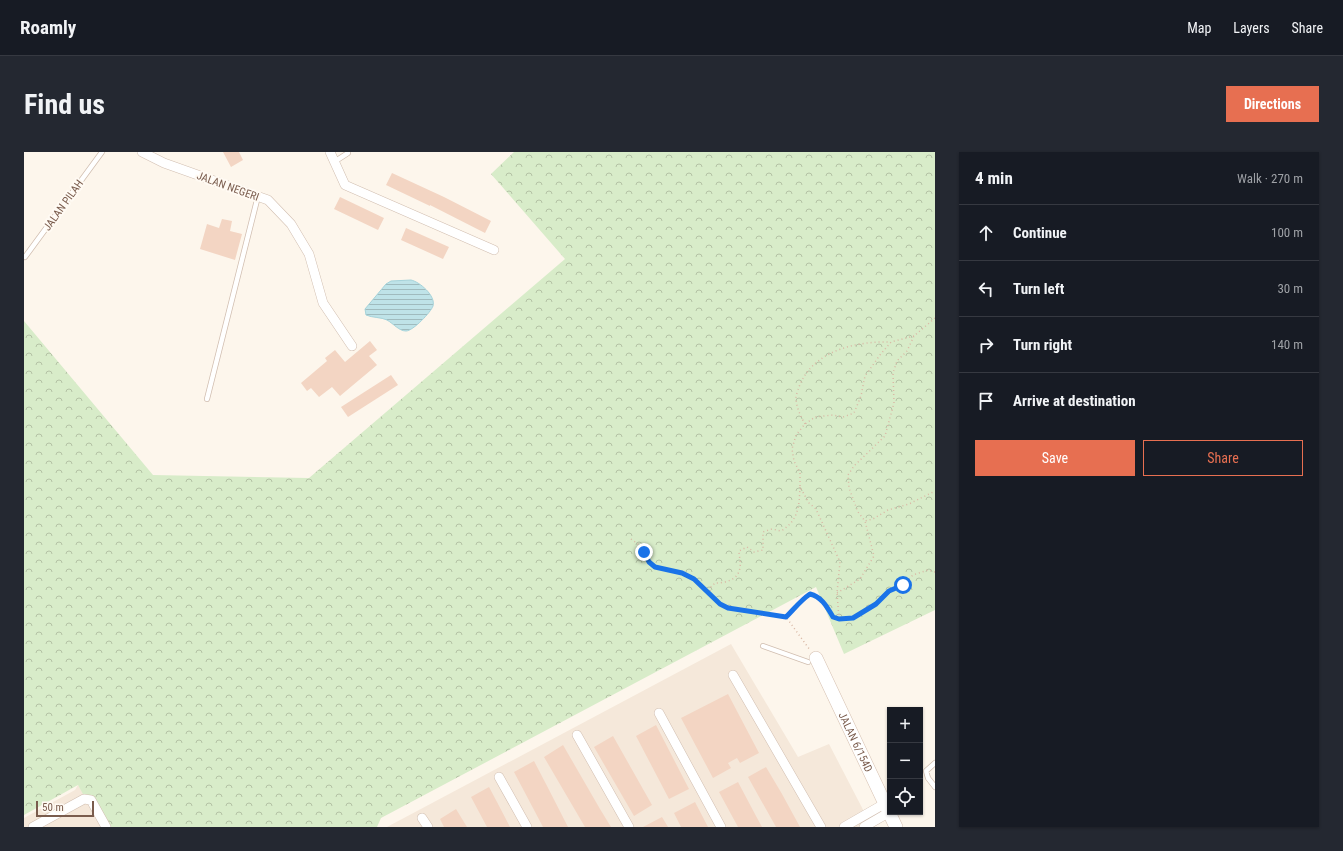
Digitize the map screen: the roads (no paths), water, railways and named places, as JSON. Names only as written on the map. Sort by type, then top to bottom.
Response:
[{"type":"street","name":"JALAN NEGERI","points":[[142,152],[164,163],[268,200],[291,224],[309,254],[323,303],[352,346]]},
{"type":"street","points":[[330,152],[345,185],[494,250]]},
{"type":"street","name":"JALAN 6/154D","points":[[812,660],[884,814],[896,827]]},
{"type":"street","points":[[733,675],[821,827]]},
{"type":"street","points":[[659,713],[721,827]]},
{"type":"street","points":[[577,735],[630,827]]},
{"type":"street","points":[[499,777],[527,827]]},
{"type":"street","points":[[33,827],[78,802],[88,799],[91,800],[106,827]]},
{"type":"street","points":[[844,827],[884,814]]},
{"type":"street","points":[[864,827],[884,814]]},
{"type":"street","points":[[422,818],[428,827]]},
{"type":"lane","name":"JALAN PILAH","points":[[25,257],[102,152]]},
{"type":"lane","points":[[334,162],[348,152]]},
{"type":"lane","points":[[207,399],[258,196]]},
{"type":"lane","points":[[763,646],[812,660]]},
{"type":"lane","points":[[935,763],[926,771],[928,778],[935,787]]},
{"type":"water","points":[[391,281],[415,281],[430,294],[433,302],[432,309],[417,325],[409,330],[403,331],[387,320],[366,315],[365,309],[386,284]]}]
